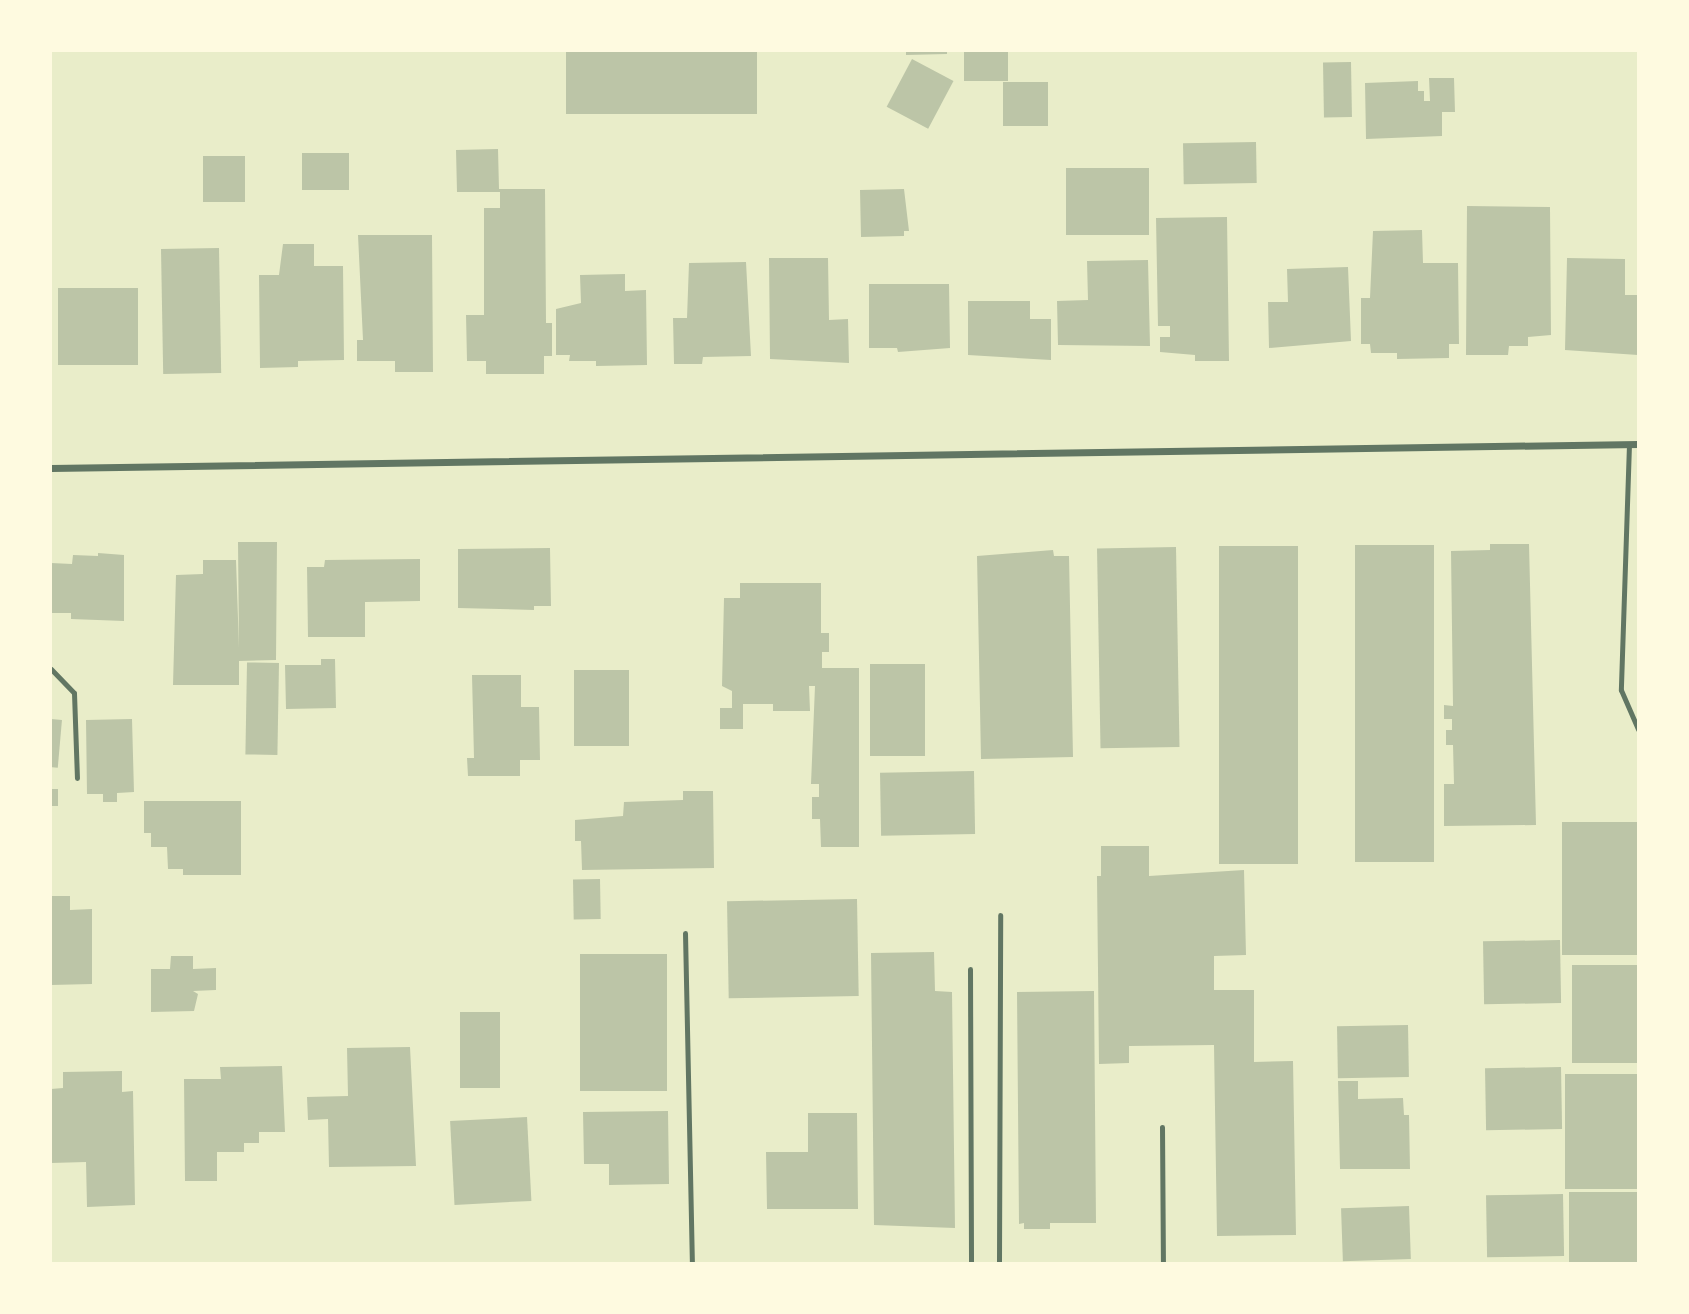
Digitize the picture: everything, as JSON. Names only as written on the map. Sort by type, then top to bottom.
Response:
[{"type":"street","points":[[51,468],[1638,444]]},
{"type":"lane","points":[[1629,444],[1621,690],[1638,729]]},
{"type":"lane","points":[[51,669],[74,693],[77,778]]},
{"type":"lane","points":[[999,1263],[1000,915]]},
{"type":"lane","points":[[685,933],[692,1263]]},
{"type":"lane","points":[[970,968],[971,1263]]},
{"type":"lane","points":[[1162,1127],[1163,1263]]},
{"type":"building","points":[[566,51],[757,51],[757,114],[566,114]]},
{"type":"building","points":[[906,51],[947,51],[947,54],[906,55]]},
{"type":"building","points":[[964,51],[1008,51],[1008,81],[964,81]]},
{"type":"building","points":[[912,59],[953,81],[928,129],[887,107]]},
{"type":"building","points":[[1323,62],[1351,62],[1352,117],[1324,117]]},
{"type":"building","points":[[1429,78],[1454,78],[1455,112],[1442,112],[1442,136],[1366,139],[1365,83],[1418,81],[1418,91],[1424,91],[1424,101],[1430,101]]},
{"type":"building","points":[[1003,82],[1048,82],[1048,126],[1003,126]]},
{"type":"building","points":[[1256,142],[1257,183],[1184,184],[1183,143]]},
{"type":"building","points":[[498,149],[499,189],[545,189],[546,323],[552,323],[552,356],[544,356],[544,374],[486,374],[486,361],[467,361],[466,315],[484,315],[484,208],[500,208],[500,192],[457,192],[456,150]]},
{"type":"building","points":[[302,153],[349,153],[349,190],[302,190]]},
{"type":"building","points":[[203,156],[245,156],[245,202],[203,202]]},
{"type":"building","points":[[1066,168],[1149,168],[1149,235],[1066,235]]},
{"type":"building","points":[[904,189],[909,231],[904,231],[904,236],[861,237],[860,190]]},
{"type":"building","points":[[1467,206],[1550,207],[1551,335],[1528,337],[1528,346],[1509,346],[1508,355],[1466,355]]},
{"type":"building","points":[[1227,217],[1229,361],[1195,361],[1195,355],[1160,352],[1160,337],[1170,337],[1170,326],[1158,326],[1156,218]]},
{"type":"building","points":[[1422,230],[1423,263],[1458,263],[1459,344],[1449,344],[1449,358],[1397,359],[1397,353],[1371,353],[1370,344],[1361,344],[1361,298],[1370,298],[1373,231]]},
{"type":"building","points":[[358,235],[432,235],[433,372],[395,372],[395,361],[357,361],[357,340],[363,340]]},
{"type":"building","points":[[283,244],[314,244],[314,266],[343,266],[344,360],[298,361],[298,367],[260,368],[259,275],[279,275]]},
{"type":"building","points":[[219,248],[221,373],[163,374],[161,249]]},
{"type":"building","points":[[769,258],[828,258],[829,320],[848,319],[849,363],[770,359]]},
{"type":"building","points":[[1567,258],[1625,259],[1625,295],[1638,295],[1638,355],[1565,350]]},
{"type":"building","points":[[1148,260],[1150,346],[1058,345],[1057,301],[1088,300],[1087,261]]},
{"type":"building","points":[[746,262],[751,356],[703,357],[702,364],[674,364],[673,318],[687,318],[689,263]]},
{"type":"building","points":[[1348,267],[1351,341],[1269,348],[1268,302],[1288,302],[1287,269]]},
{"type":"building","points":[[625,274],[625,291],[646,290],[647,365],[596,366],[596,361],[569,361],[570,355],[556,355],[556,309],[581,303],[580,275]]},
{"type":"building","points":[[869,284],[949,284],[950,348],[898,352],[897,348],[869,348]]},
{"type":"building","points":[[58,288],[138,288],[138,365],[58,365]]},
{"type":"building","points":[[968,301],[1030,301],[1030,319],[1051,319],[1051,360],[968,355]]},
{"type":"building","points":[[238,542],[277,542],[276,660],[239,661],[239,685],[173,685],[176,575],[203,574],[203,560],[236,560],[239,648]]},
{"type":"building","points":[[1490,544],[1529,544],[1536,825],[1444,826],[1444,784],[1454,784],[1453,745],[1446,745],[1446,730],[1452,730],[1452,719],[1444,719],[1444,705],[1453,706],[1451,551],[1490,550]]},
{"type":"building","points":[[1355,545],[1434,545],[1434,862],[1355,862]]},
{"type":"building","points":[[1219,546],[1298,546],[1298,864],[1219,864]]},
{"type":"building","points":[[1176,547],[1179,747],[1101,748],[1097,548]]},
{"type":"building","points":[[550,548],[551,606],[534,606],[534,610],[458,608],[458,549]]},
{"type":"building","points":[[1053,550],[1054,556],[1069,556],[1073,757],[981,759],[977,556]]},
{"type":"building","points":[[98,553],[124,555],[124,621],[71,619],[71,613],[51,613],[51,563],[72,564],[73,555],[98,556]]},
{"type":"building","points":[[420,559],[420,601],[365,602],[365,637],[308,637],[307,567],[324,567],[325,560]]},
{"type":"building","points":[[740,583],[821,583],[821,633],[829,633],[829,652],[822,652],[822,668],[859,668],[859,847],[821,847],[820,819],[812,819],[812,797],[819,797],[819,784],[811,784],[815,686],[809,686],[810,711],[773,711],[773,704],[743,704],[743,729],[720,729],[720,708],[732,708],[732,691],[722,686],[724,598],[740,598]]},
{"type":"building","points":[[321,659],[335,659],[336,708],[286,709],[285,665],[321,665]]},
{"type":"building","points":[[247,662],[279,663],[277,755],[245,754]]},
{"type":"building","points":[[870,664],[925,664],[925,756],[870,756]]},
{"type":"building","points":[[574,670],[629,670],[629,746],[574,746]]},
{"type":"building","points":[[472,675],[521,675],[521,707],[539,707],[540,760],[520,760],[520,776],[468,776],[467,758],[474,758]]},
{"type":"building","points":[[51,719],[62,720],[58,768],[51,767]]},
{"type":"building","points":[[132,719],[134,792],[117,793],[117,802],[103,802],[103,794],[87,794],[86,720]]},
{"type":"building","points":[[974,771],[975,834],[881,836],[880,773]]},
{"type":"building","points":[[51,789],[58,789],[58,806],[51,806]]},
{"type":"building","points":[[683,791],[713,791],[714,868],[582,870],[581,841],[575,841],[575,820],[623,816],[624,802],[683,800]]},
{"type":"building","points":[[144,801],[241,801],[241,875],[183,875],[183,869],[168,869],[167,847],[151,847],[151,833],[144,833]]},
{"type":"building","points":[[1562,822],[1638,822],[1638,955],[1562,955]]},
{"type":"building","points":[[1101,846],[1149,846],[1149,876],[1244,870],[1246,955],[1214,956],[1214,990],[1254,990],[1254,1062],[1293,1061],[1296,1235],[1217,1236],[1214,1045],[1129,1046],[1129,1063],[1099,1064],[1097,876],[1101,876]]},
{"type":"building","points":[[573,879],[600,879],[601,919],[574,919]]},
{"type":"building","points":[[51,896],[70,896],[70,910],[92,909],[92,984],[51,985]]},
{"type":"building","points":[[857,899],[859,996],[729,998],[727,901]]},
{"type":"building","points":[[1560,940],[1561,1003],[1484,1004],[1483,941]]},
{"type":"building","points":[[934,952],[935,991],[952,992],[955,1228],[874,1225],[871,953]]},
{"type":"building","points":[[580,954],[667,954],[667,1091],[580,1091]]},
{"type":"building","points":[[171,956],[193,956],[193,969],[216,968],[216,990],[193,991],[198,994],[194,1011],[151,1012],[151,969],[170,969]]},
{"type":"building","points":[[1572,965],[1638,965],[1638,1063],[1572,1063]]},
{"type":"building","points":[[1094,991],[1096,1223],[1050,1223],[1050,1229],[1024,1229],[1024,1223],[1019,1224],[1017,992]]},
{"type":"building","points":[[460,1012],[500,1012],[500,1088],[460,1088]]},
{"type":"building","points":[[1408,1025],[1409,1077],[1338,1078],[1337,1026]]},
{"type":"building","points":[[410,1047],[416,1166],[329,1167],[328,1119],[308,1120],[307,1097],[348,1096],[347,1048]]},
{"type":"building","points":[[282,1066],[285,1132],[259,1132],[259,1143],[244,1143],[244,1152],[217,1152],[217,1181],[185,1181],[184,1079],[221,1079],[220,1067]]},
{"type":"building","points":[[1561,1067],[1562,1129],[1486,1130],[1485,1068]]},
{"type":"building","points":[[122,1071],[122,1092],[133,1091],[135,1205],[87,1207],[86,1162],[51,1163],[51,1089],[63,1088],[63,1072]]},
{"type":"building","points":[[1565,1074],[1638,1074],[1638,1189],[1565,1189]]},
{"type":"building","points":[[1338,1081],[1358,1081],[1358,1099],[1403,1098],[1404,1115],[1409,1115],[1410,1169],[1340,1169]]},
{"type":"building","points":[[668,1111],[669,1184],[609,1185],[609,1164],[584,1164],[583,1112]]},
{"type":"building","points":[[808,1113],[857,1113],[858,1209],[767,1209],[766,1152],[808,1152]]},
{"type":"building","points":[[527,1117],[531,1201],[455,1205],[450,1121]]},
{"type":"building","points":[[1569,1192],[1638,1192],[1638,1263],[1569,1263]]},
{"type":"building","points":[[1563,1194],[1564,1256],[1487,1257],[1486,1195]]},
{"type":"building","points":[[1409,1206],[1411,1259],[1343,1261],[1341,1208]]}]
